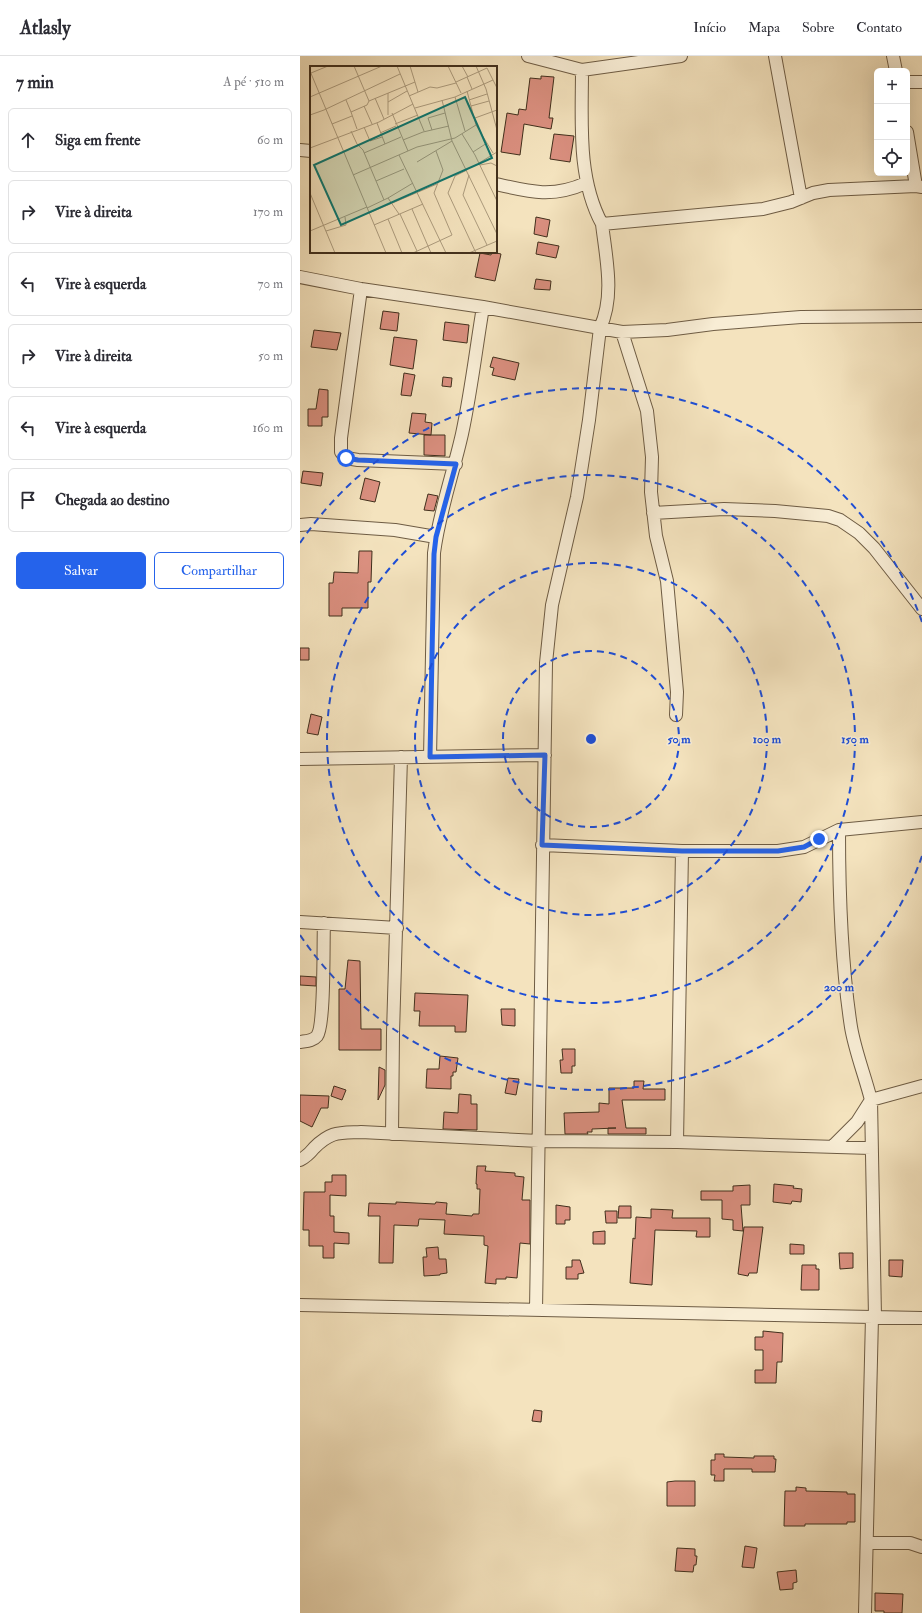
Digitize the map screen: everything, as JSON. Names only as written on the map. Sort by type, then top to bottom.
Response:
[{"type":"street","points":[[528,56],[582,70],[681,56]]},
{"type":"street","points":[[775,56],[801,198]]},
{"type":"street","points":[[893,56],[895,68]]},
{"type":"street","points":[[536,1310],[546,663],[552,605],[577,497],[589,420],[600,328],[606,316],[609,300],[602,224],[596,213],[586,183],[582,70]]},
{"type":"street","points":[[910,82],[922,82]]},
{"type":"street","points":[[602,224],[744,211],[791,202],[813,193],[829,190],[919,186],[909,140]]},
{"type":"street","points":[[300,150],[310,151]]},
{"type":"street","points":[[497,184],[538,193],[572,190],[586,183]]},
{"type":"street","points":[[300,277],[361,289],[483,307],[622,332],[667,330],[713,324],[801,317],[922,316]]},
{"type":"street","points":[[361,289],[341,438],[341,452],[346,458],[358,460],[456,464]]},
{"type":"street","points":[[430,757],[433,577],[436,537],[456,464],[466,418],[483,307]]},
{"type":"street","points":[[622,332],[647,412],[652,457],[651,492],[656,536],[668,581],[677,692],[676,715]]},
{"type":"street","points":[[654,513],[724,509],[775,511],[828,516],[840,520],[859,532],[874,548],[922,610]]},
{"type":"street","points":[[300,525],[326,525],[395,530],[436,537]]},
{"type":"street","points":[[300,759],[545,755]]},
{"type":"street","points":[[392,1134],[393,1033],[401,757]]},
{"type":"street","points":[[542,845],[682,851],[778,851],[804,847],[839,830],[922,822]]},
{"type":"street","points":[[839,830],[839,876],[845,979],[852,1028],[871,1100],[874,1317],[866,1613]]},
{"type":"street","points":[[677,1142],[682,851]]},
{"type":"street","points":[[300,922],[397,928]]},
{"type":"street","points":[[300,1042],[313,1040],[318,1035],[322,1014],[324,923]]},
{"type":"street","points":[[832,1147],[857,1122],[871,1100],[916,1089],[922,1086]]},
{"type":"street","points":[[300,1160],[305,1158],[333,1133],[361,1132],[539,1141],[677,1142],[871,1148]]},
{"type":"street","points":[[300,1305],[922,1318]]},
{"type":"street","points":[[867,1543],[910,1543],[922,1547]]},
{"type":"building","points":[[541,76],[554,77],[549,118],[553,118],[551,129],[524,124],[520,155],[501,152],[507,113],[518,115],[519,109],[526,110],[530,78],[541,79]]},
{"type":"building","points":[[554,134],[574,136],[570,162],[550,159]]},
{"type":"building","points":[[536,217],[550,220],[547,237],[534,234]]},
{"type":"building","points":[[538,242],[559,246],[556,258],[536,254]]},
{"type":"building","points":[[480,253],[491,255],[492,253],[501,254],[495,281],[475,277]]},
{"type":"building","points":[[536,279],[551,281],[550,290],[534,289]]},
{"type":"building","points":[[383,311],[399,313],[397,331],[380,329]]},
{"type":"building","points":[[445,322],[469,325],[467,343],[443,340]]},
{"type":"building","points":[[314,330],[341,333],[337,350],[311,347]]},
{"type":"building","points":[[394,337],[417,340],[413,369],[390,365]]},
{"type":"building","points":[[493,357],[519,363],[515,380],[492,375],[494,368],[490,367]]},
{"type":"building","points":[[404,373],[415,375],[411,396],[401,395]]},
{"type":"building","points":[[443,377],[452,378],[451,387],[442,386]]},
{"type":"building","points":[[319,389],[328,390],[328,417],[322,417],[322,426],[308,426],[308,409],[316,409]]},
{"type":"building","points":[[412,413],[426,414],[425,422],[432,423],[431,435],[409,433]]},
{"type":"building","points":[[424,435],[445,435],[445,456],[424,455]]},
{"type":"building","points":[[303,471],[323,473],[321,486],[301,483]]},
{"type":"building","points":[[365,478],[380,482],[375,502],[360,499]]},
{"type":"building","points":[[428,494],[438,496],[434,511],[424,510]]},
{"type":"building","points":[[359,551],[372,551],[371,582],[368,582],[368,608],[342,608],[342,616],[329,616],[329,583],[333,583],[334,572],[358,573]]},
{"type":"building","points":[[300,648],[309,648],[309,660],[300,660]]},
{"type":"building","points":[[311,714],[322,717],[318,735],[307,733]]},
{"type":"building","points":[[348,960],[360,961],[361,1029],[381,1029],[381,1050],[339,1050],[339,989],[345,989]]},
{"type":"building","points":[[300,976],[316,977],[316,986],[300,985]]},
{"type":"building","points":[[415,993],[468,995],[466,1032],[455,1032],[455,1026],[419,1026],[420,1011],[414,1011]]},
{"type":"building","points":[[501,1009],[515,1009],[515,1026],[502,1025]]},
{"type":"building","points":[[562,1049],[575,1049],[575,1066],[572,1066],[572,1073],[561,1073],[560,1060],[563,1060]]},
{"type":"building","points":[[440,1056],[458,1058],[456,1072],[453,1072],[453,1076],[451,1076],[451,1089],[426,1088],[427,1069],[439,1069]]},
{"type":"building","points":[[379,1067],[385,1070],[385,1085],[378,1100]]},
{"type":"building","points":[[508,1078],[519,1079],[516,1095],[505,1093]]},
{"type":"building","points":[[634,1081],[644,1081],[643,1089],[665,1089],[665,1100],[622,1100],[626,1128],[646,1128],[646,1134],[608,1134],[608,1128],[592,1129],[592,1132],[587,1132],[588,1134],[565,1134],[564,1113],[599,1112],[599,1103],[609,1104],[609,1088],[634,1088]]},
{"type":"building","points":[[334,1086],[346,1090],[342,1100],[331,1096]]},
{"type":"building","points":[[459,1094],[471,1095],[471,1104],[477,1104],[477,1130],[443,1129],[444,1112],[458,1113]]},
{"type":"building","points":[[300,1095],[329,1096],[328,1108],[321,1108],[312,1127],[300,1121]]},
{"type":"building","points":[[477,1166],[486,1166],[485,1171],[515,1173],[515,1176],[524,1177],[522,1200],[530,1200],[530,1244],[520,1243],[517,1278],[506,1277],[506,1279],[496,1279],[496,1284],[485,1283],[488,1246],[484,1245],[484,1236],[444,1234],[445,1220],[419,1219],[418,1226],[394,1225],[393,1263],[379,1263],[380,1216],[368,1216],[369,1203],[447,1203],[446,1214],[472,1216],[473,1214],[479,1214],[480,1189],[477,1189],[476,1184]]},
{"type":"building","points":[[332,1175],[346,1175],[346,1196],[330,1195],[330,1216],[334,1216],[334,1232],[349,1233],[349,1244],[334,1243],[334,1258],[323,1258],[323,1246],[309,1246],[309,1230],[303,1230],[304,1192],[325,1192],[325,1182],[332,1182]]},
{"type":"building","points":[[774,1184],[794,1186],[793,1188],[802,1189],[801,1202],[792,1201],[791,1204],[773,1202]]},
{"type":"building","points":[[750,1185],[750,1205],[741,1205],[743,1231],[733,1230],[733,1220],[722,1219],[722,1200],[701,1200],[701,1191],[733,1191],[733,1186]]},
{"type":"building","points":[[556,1205],[570,1207],[570,1220],[565,1220],[565,1224],[556,1224]]},
{"type":"building","points":[[619,1206],[631,1206],[631,1218],[618,1218]]},
{"type":"building","points":[[651,1209],[673,1210],[672,1218],[710,1218],[710,1237],[696,1237],[697,1231],[655,1230],[652,1285],[630,1283],[636,1217],[651,1218]]},
{"type":"building","points":[[605,1211],[617,1211],[617,1223],[606,1223]]},
{"type":"building","points":[[744,1227],[763,1227],[757,1273],[749,1273],[748,1276],[738,1274]]},
{"type":"building","points":[[605,1231],[605,1244],[593,1244],[593,1232]]},
{"type":"building","points":[[790,1244],[804,1245],[804,1254],[790,1254]]},
{"type":"building","points":[[438,1247],[439,1259],[446,1259],[447,1273],[424,1276],[423,1257],[427,1257],[426,1248]]},
{"type":"building","points":[[839,1253],[853,1253],[853,1268],[840,1269]]},
{"type":"building","points":[[572,1260],[580,1260],[584,1273],[578,1274],[578,1279],[566,1279],[566,1267],[572,1267]]},
{"type":"building","points":[[889,1260],[903,1260],[902,1277],[889,1276]]},
{"type":"building","points":[[802,1265],[816,1265],[816,1269],[819,1269],[819,1290],[801,1290]]},
{"type":"building","points":[[763,1331],[783,1333],[782,1362],[777,1362],[776,1383],[755,1383],[755,1370],[763,1370],[763,1350],[755,1350],[755,1337],[763,1337]]},
{"type":"building","points":[[534,1410],[542,1411],[541,1422],[532,1421]]},
{"type":"building","points":[[715,1454],[724,1454],[724,1457],[754,1458],[754,1456],[774,1456],[774,1459],[776,1459],[775,1472],[752,1472],[752,1469],[724,1469],[724,1481],[714,1481],[715,1475],[711,1475],[711,1460],[715,1460]]},
{"type":"building","points":[[695,1481],[695,1506],[667,1506],[667,1482]]},
{"type":"building","points":[[796,1487],[806,1488],[806,1491],[847,1492],[847,1494],[855,1494],[855,1522],[847,1522],[847,1524],[805,1524],[805,1526],[784,1526],[785,1491],[796,1491]]},
{"type":"building","points":[[745,1546],[757,1548],[754,1568],[742,1567]]},
{"type":"building","points":[[677,1548],[695,1549],[695,1556],[697,1556],[696,1565],[694,1565],[693,1572],[675,1571]]},
{"type":"building","points":[[796,1570],[797,1582],[793,1583],[793,1589],[780,1590],[777,1572]]},
{"type":"building","points":[[875,1593],[903,1594],[902,1613],[884,1613],[884,1611],[875,1611]]},
{"type":"route","points":[[346,458],[358,460],[456,464],[436,537],[434,554],[430,686],[430,757],[545,755],[542,845],[682,851],[778,851],[804,847],[819,839]]}]
